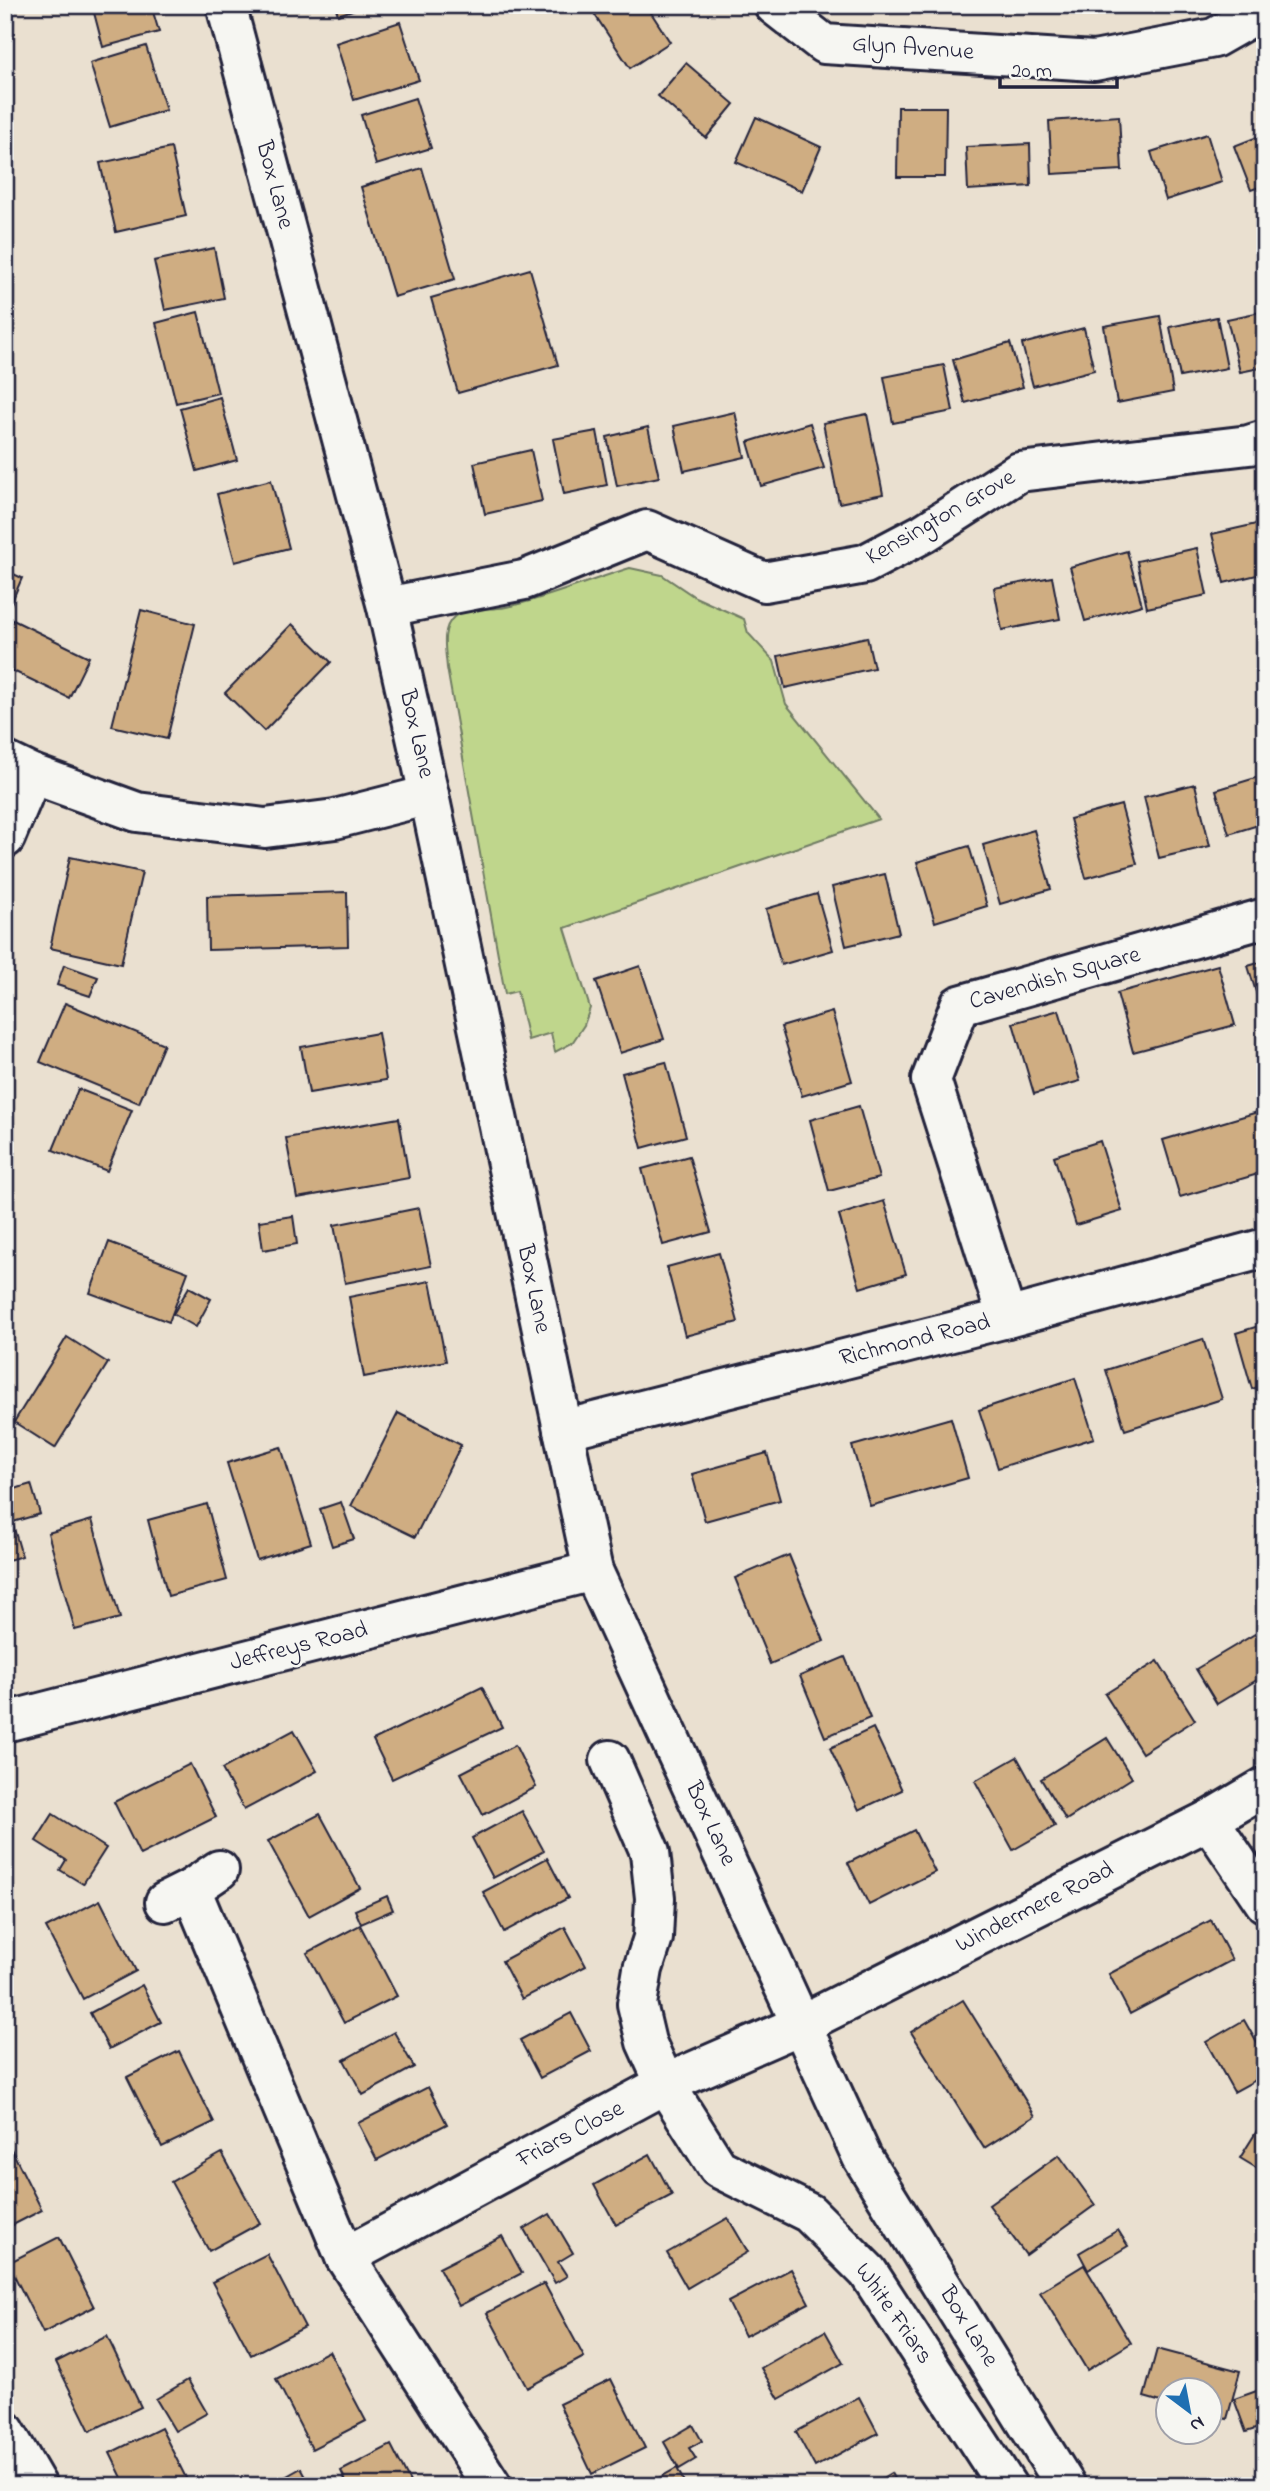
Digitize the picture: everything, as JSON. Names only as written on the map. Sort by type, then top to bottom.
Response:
[{"type":"street","name":"Box Lane","points":[[226,5],[387,607],[593,1571],[862,2157],[1066,2486]]},
{"type":"street","name":"Glyn Avenue","points":[[774,5],[824,44],[1094,61],[1214,38],[1265,9]]},
{"type":"street","name":"Kensington Grove","points":[[387,607],[524,580],[647,530],[764,582],[866,564],[924,533],[1019,472],[1265,440]]},
{"type":"street","points":[[5,838],[19,767],[137,812],[265,828],[335,819],[429,794]]},
{"type":"street","name":"Cavendish Square","points":[[1007,1318],[932,1080],[960,1006],[1265,918]]},
{"type":"street","name":"Richmond Road","points":[[564,1430],[1007,1318],[1265,1248]]},
{"type":"street","name":"Jeffreys Road","points":[[5,1722],[593,1571]]},
{"type":"street","name":"White Friars","points":[[610,1760],[650,1852],[655,1898],[653,1938],[643,1969],[637,2004],[646,2042],[665,2084],[718,2168],[809,2213],[868,2273],[1007,2486]]},
{"type":"street","name":"Windermere Road","points":[[802,2024],[1209,1820],[1265,1787]]},
{"type":"street","points":[[1209,1820],[1265,1903]]},
{"type":"street","points":[[192,1887],[345,2257],[492,2486]]},
{"type":"street","name":"Friars Close","points":[[345,2257],[665,2084],[802,2024]]},
{"type":"street","points":[[5,2431],[37,2486]]},
{"type":"green space","points":[[630,568],[662,575],[695,597],[744,619],[748,633],[774,661],[786,704],[879,819],[565,928],[590,1008],[584,1025],[572,1043],[555,1052],[551,1033],[528,1040],[517,991],[505,994],[447,668],[445,634],[450,622],[460,613],[522,603]]},
{"type":"building","points":[[92,5],[151,5],[159,32],[103,47]]},
{"type":"building","points":[[335,5],[367,5],[338,15]]},
{"type":"building","points":[[610,5],[646,5],[670,42],[630,68],[595,15]]},
{"type":"building","points":[[400,22],[419,80],[354,100],[336,43]]},
{"type":"building","points":[[146,46],[166,110],[110,127],[90,63]]},
{"type":"building","points":[[686,63],[734,104],[706,138],[658,96]]},
{"type":"building","points":[[415,98],[431,148],[376,165],[361,115]]},
{"type":"building","points":[[898,107],[946,107],[945,177],[897,177]]},
{"type":"building","points":[[1119,116],[1122,170],[1052,174],[1049,121]]},
{"type":"building","points":[[756,117],[821,147],[802,191],[736,162]]},
{"type":"building","points":[[1207,134],[1222,182],[1166,200],[1151,152]]},
{"type":"building","points":[[1265,134],[1265,185],[1251,190],[1234,146]]},
{"type":"building","points":[[1030,144],[1031,186],[968,190],[966,147]]},
{"type":"building","points":[[171,148],[186,216],[116,232],[100,163]]},
{"type":"building","points":[[422,168],[455,279],[394,297],[361,187]]},
{"type":"building","points":[[214,248],[224,298],[165,310],[154,261]]},
{"type":"building","points":[[530,269],[558,365],[458,393],[431,298]]},
{"type":"building","points":[[1265,311],[1265,367],[1240,372],[1227,319]]},
{"type":"building","points":[[198,312],[218,393],[176,403],[156,323]]},
{"type":"building","points":[[1160,316],[1173,392],[1117,403],[1104,326]]},
{"type":"building","points":[[1217,317],[1227,368],[1180,377],[1170,327]]},
{"type":"building","points":[[1084,328],[1094,370],[1033,386],[1022,344]]},
{"type":"building","points":[[1010,343],[1023,387],[965,403],[953,360]]},
{"type":"building","points":[[944,365],[953,411],[893,423],[884,377]]},
{"type":"building","points":[[220,397],[237,460],[197,471],[180,408]]},
{"type":"building","points":[[735,412],[745,457],[684,471],[674,426]]},
{"type":"building","points":[[867,414],[883,494],[839,503],[823,423]]},
{"type":"building","points":[[810,423],[824,468],[761,486],[748,442]]},
{"type":"building","points":[[648,427],[659,477],[617,486],[607,437]]},
{"type":"building","points":[[597,431],[607,485],[564,494],[553,439]]},
{"type":"building","points":[[531,450],[542,501],[485,514],[474,463]]},
{"type":"building","points":[[271,480],[289,548],[235,562],[217,494]]},
{"type":"building","points":[[1265,522],[1265,573],[1224,583],[1212,534]]},
{"type":"building","points":[[1197,548],[1207,595],[1147,608],[1137,561]]},
{"type":"building","points":[[1127,551],[1142,605],[1085,621],[1070,567]]},
{"type":"building","points":[[5,570],[22,578],[5,617]]},
{"type":"building","points":[[1052,577],[1060,619],[1002,630],[994,588]]},
{"type":"building","points":[[141,610],[195,624],[167,739],[112,726]]},
{"type":"building","points":[[13,620],[89,657],[69,698],[5,667],[5,636]]},
{"type":"building","points":[[292,624],[331,662],[264,731],[225,693]]},
{"type":"building","points":[[867,637],[874,668],[785,688],[778,656]]},
{"type":"building","points":[[1265,775],[1265,823],[1229,834],[1216,790]]},
{"type":"building","points":[[1195,784],[1210,846],[1159,858],[1144,797]]},
{"type":"building","points":[[1121,805],[1137,864],[1086,878],[1070,819]]},
{"type":"building","points":[[1034,830],[1051,889],[1000,904],[983,845]]},
{"type":"building","points":[[969,846],[987,906],[935,922],[917,862]]},
{"type":"building","points":[[70,857],[142,872],[121,964],[50,948]]},
{"type":"building","points":[[885,874],[899,933],[846,946],[832,887]]},
{"type":"building","points":[[347,892],[348,946],[208,950],[207,896]]},
{"type":"building","points":[[817,894],[833,950],[781,965],[766,909]]},
{"type":"building","points":[[1265,961],[1265,1015],[1263,1015],[1248,966]]},
{"type":"building","points":[[64,965],[98,977],[90,996],[57,985]]},
{"type":"building","points":[[1218,965],[1235,1025],[1133,1052],[1117,993]]},
{"type":"building","points":[[640,966],[664,1039],[620,1053],[596,981]]},
{"type":"building","points":[[65,1003],[164,1044],[139,1103],[40,1062]]},
{"type":"building","points":[[1059,1010],[1080,1081],[1034,1094],[1013,1023]]},
{"type":"building","points":[[832,1012],[852,1081],[802,1096],[781,1027]]},
{"type":"building","points":[[378,1033],[386,1080],[309,1093],[301,1047]]},
{"type":"building","points":[[666,1062],[686,1136],[642,1148],[622,1073]]},
{"type":"building","points":[[78,1089],[132,1110],[107,1171],[53,1150]]},
{"type":"building","points":[[859,1106],[879,1178],[829,1191],[810,1120]]},
{"type":"building","points":[[1261,1111],[1265,1125],[1265,1172],[1180,1197],[1163,1140]]},
{"type":"building","points":[[399,1118],[409,1178],[297,1198],[286,1138]]},
{"type":"building","points":[[1100,1141],[1122,1211],[1076,1225],[1054,1156]]},
{"type":"building","points":[[689,1156],[711,1232],[663,1245],[642,1169]]},
{"type":"building","points":[[884,1201],[906,1274],[860,1288],[839,1215]]},
{"type":"building","points":[[419,1208],[431,1266],[345,1283],[334,1225]]},
{"type":"building","points":[[293,1216],[297,1244],[263,1250],[259,1221]]},
{"type":"building","points":[[109,1242],[188,1272],[169,1322],[90,1293]]},
{"type":"building","points":[[719,1253],[738,1322],[685,1336],[667,1267]]},
{"type":"building","points":[[430,1281],[446,1361],[364,1377],[349,1297]]},
{"type":"building","points":[[189,1287],[211,1299],[196,1327],[173,1314]]},
{"type":"building","points":[[1265,1324],[1265,1385],[1252,1389],[1236,1333]]},
{"type":"building","points":[[67,1337],[108,1363],[55,1448],[14,1422]]},
{"type":"building","points":[[1203,1339],[1222,1399],[1125,1430],[1106,1370]]},
{"type":"building","points":[[1075,1378],[1094,1438],[998,1468],[979,1410]]},
{"type":"building","points":[[398,1413],[461,1445],[415,1537],[351,1506]]},
{"type":"building","points":[[951,1418],[968,1478],[870,1506],[852,1446]]},
{"type":"building","points":[[281,1447],[311,1543],[257,1560],[227,1463]]},
{"type":"building","points":[[767,1453],[780,1500],[705,1521],[692,1474]]},
{"type":"building","points":[[31,1484],[40,1514],[13,1522],[5,1492]]},
{"type":"building","points":[[341,1502],[354,1539],[332,1546],[320,1509]]},
{"type":"building","points":[[207,1504],[227,1580],[168,1596],[148,1520]]},
{"type":"building","points":[[92,1520],[120,1618],[75,1630],[48,1533]]},
{"type":"building","points":[[13,1525],[22,1556],[5,1561],[5,1527]]},
{"type":"building","points":[[789,1555],[824,1641],[770,1664],[735,1578]]},
{"type":"building","points":[[1265,1628],[1265,1675],[1217,1704],[1196,1669]]},
{"type":"building","points":[[845,1657],[870,1718],[825,1737],[800,1676]]},
{"type":"building","points":[[1158,1661],[1195,1720],[1142,1753],[1105,1694]]},
{"type":"building","points":[[482,1687],[502,1727],[392,1779],[373,1740]]},
{"type":"building","points":[[873,1728],[902,1790],[859,1810],[830,1748]]},
{"type":"building","points":[[294,1730],[317,1771],[244,1810],[222,1769]]},
{"type":"building","points":[[1107,1738],[1132,1778],[1066,1820],[1041,1779]]},
{"type":"building","points":[[515,1745],[536,1787],[483,1815],[461,1773]]},
{"type":"building","points":[[1017,1757],[1055,1826],[1013,1850],[975,1781]]},
{"type":"building","points":[[190,1764],[216,1817],[140,1855],[114,1802]]},
{"type":"building","points":[[522,1811],[544,1851],[493,1878],[472,1838]]},
{"type":"building","points":[[53,1814],[106,1848],[83,1884],[60,1870],[66,1860],[36,1841]]},
{"type":"building","points":[[320,1814],[360,1888],[309,1916],[268,1841]]},
{"type":"building","points":[[914,1830],[935,1872],[869,1905],[848,1863]]},
{"type":"building","points":[[547,1858],[568,1898],[504,1932],[483,1892]]},
{"type":"building","points":[[387,1896],[393,1910],[361,1924],[355,1910]]},
{"type":"building","points":[[100,1900],[136,1971],[83,1999],[46,1928]]},
{"type":"building","points":[[1211,1920],[1232,1960],[1130,2014],[1109,1974]]},
{"type":"building","points":[[360,1925],[397,1996],[344,2023],[307,1953]]},
{"type":"building","points":[[565,1927],[586,1966],[522,1999],[502,1961]]},
{"type":"building","points":[[142,1985],[161,2022],[109,2049],[90,2013]]},
{"type":"building","points":[[963,2000],[1035,2116],[984,2148],[911,2032]]},
{"type":"building","points":[[571,2013],[591,2051],[540,2078],[520,2040]]},
{"type":"building","points":[[1244,2020],[1265,2057],[1265,2075],[1234,2092],[1206,2042]]},
{"type":"building","points":[[394,2032],[414,2067],[363,2095],[344,2060]]},
{"type":"building","points":[[179,2051],[214,2122],[162,2147],[127,2077]]},
{"type":"building","points":[[428,2087],[447,2124],[377,2160],[358,2123]]},
{"type":"building","points":[[1265,2118],[1265,2173],[1240,2158]]},
{"type":"building","points":[[5,2137],[42,2210],[5,2229]]},
{"type":"building","points":[[222,2153],[260,2223],[209,2251],[171,2182]]},
{"type":"building","points":[[650,2154],[672,2195],[616,2225],[594,2185]]},
{"type":"building","points":[[1059,2155],[1095,2205],[1026,2255],[989,2205]]},
{"type":"building","points":[[550,2214],[573,2253],[558,2262],[567,2276],[555,2283],[524,2229]]},
{"type":"building","points":[[728,2218],[748,2252],[687,2288],[667,2253]]},
{"type":"building","points":[[1118,2230],[1128,2246],[1088,2270],[1079,2253]]},
{"type":"building","points":[[502,2236],[522,2273],[459,2306],[439,2268]]},
{"type":"building","points":[[59,2237],[94,2307],[43,2333],[8,2263]]},
{"type":"building","points":[[267,2254],[305,2327],[251,2355],[212,2282]]},
{"type":"building","points":[[1084,2265],[1131,2343],[1087,2370],[1040,2292]]},
{"type":"building","points":[[791,2269],[809,2303],[745,2336],[728,2302]]},
{"type":"building","points":[[544,2283],[584,2357],[527,2388],[487,2313]]},
{"type":"building","points":[[825,2331],[843,2363],[779,2399],[761,2368]]},
{"type":"building","points":[[107,2336],[141,2407],[90,2431],[56,2362]]},
{"type":"building","points":[[1157,2349],[1240,2371],[1227,2419],[1224,2418],[1224,2376],[1154,2376],[1154,2400],[1144,2397]]},
{"type":"building","points":[[329,2351],[366,2421],[312,2449],[276,2379]]},
{"type":"building","points":[[611,2379],[645,2448],[592,2474],[559,2404]]},
{"type":"building","points":[[188,2380],[207,2413],[175,2431],[156,2399]]},
{"type":"building","points":[[1265,2388],[1265,2426],[1246,2432],[1234,2399]]},
{"type":"building","points":[[859,2397],[878,2433],[815,2467],[796,2432]]},
{"type":"building","points":[[693,2425],[702,2441],[689,2448],[696,2459],[679,2469],[664,2442]]},
{"type":"building","points":[[161,2428],[190,2486],[126,2486],[110,2453]]},
{"type":"building","points":[[391,2445],[412,2486],[348,2486],[341,2471]]},
{"type":"building","points":[[301,2468],[311,2486],[269,2486]]},
{"type":"building","points":[[677,2468],[686,2486],[645,2486]]},
{"type":"building","points":[[891,2473],[898,2486],[869,2486]]}]
